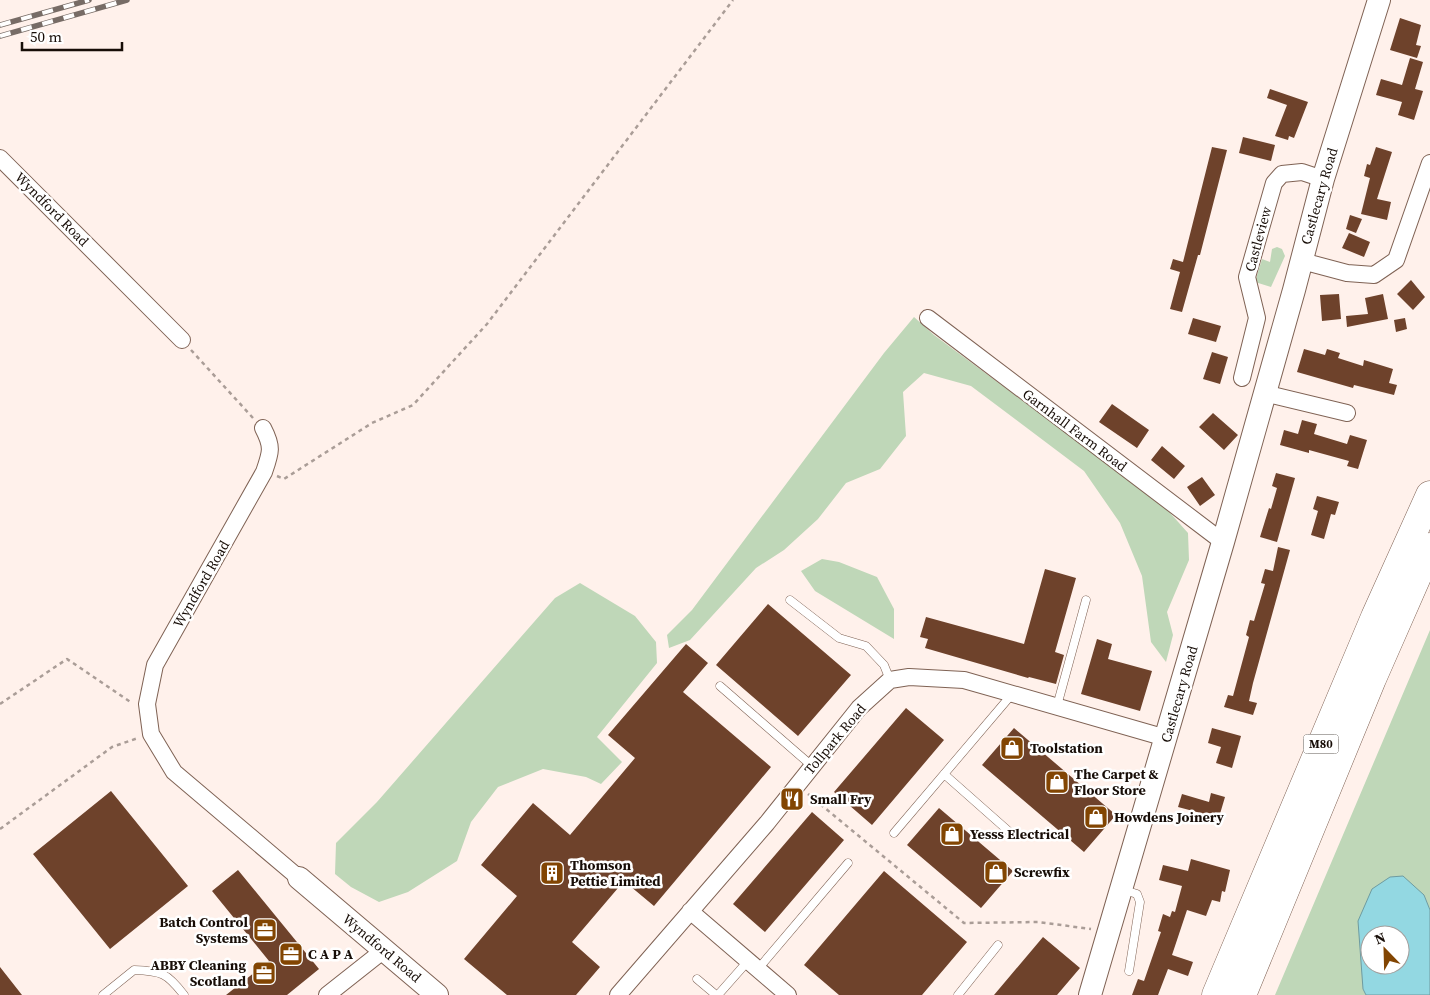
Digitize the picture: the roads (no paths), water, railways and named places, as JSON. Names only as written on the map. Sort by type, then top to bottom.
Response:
[{"type":"highway","name":"M80","points":[[1216,995],[1375,617],[1430,495]]},
{"type":"highway","name":"M80","points":[[1242,995],[1372,679],[1430,547]]},
{"type":"main road","name":"Castlecary Road","points":[[1090,995],[1223,542],[1302,261],[1323,179],[1379,0]]},
{"type":"main road","name":"Wyndford Road","points":[[299,878],[437,995]]},
{"type":"street","name":"Wyndford Road","points":[[0,158],[182,340]]},
{"type":"street","points":[[1302,261],[1346,273],[1374,274],[1396,260],[1430,163]]},
{"type":"street","name":"Castleview","points":[[1242,378],[1257,318],[1247,277],[1274,184],[1282,174],[1302,172],[1323,179]]},
{"type":"street","name":"Garnhall Farm Road","points":[[928,318],[1223,542]]},
{"type":"street","points":[[1264,393],[1347,414]]},
{"type":"street","name":"Wyndford Road","points":[[263,428],[268,438],[271,452],[264,472],[155,665],[147,704],[151,734],[174,772],[299,878]]},
{"type":"street","points":[[890,680],[909,677],[964,680],[1166,738]]},
{"type":"street","name":"Tollpark Road","points":[[618,995],[767,823],[859,708],[890,680]]},
{"type":"street","points":[[690,911],[787,995]]},
{"type":"street","points":[[327,995],[384,950]]},
{"type":"lane","points":[[790,600],[839,638],[866,646],[884,665],[890,680]]},
{"type":"lane","points":[[1057,706],[1086,600]]},
{"type":"lane","points":[[720,686],[812,766]]},
{"type":"lane","points":[[894,833],[1013,693]]},
{"type":"lane","points":[[944,774],[1014,835]]},
{"type":"lane","points":[[697,979],[717,995],[753,965],[848,863]]},
{"type":"lane","points":[[1122,889],[1136,894],[1140,902],[1129,971]]},
{"type":"lane","points":[[958,995],[998,945]]},
{"type":"lane","points":[[102,995],[134,970],[157,970],[172,980],[184,995]]},
{"type":"water","points":[[1403,876],[1424,895],[1430,910],[1430,995],[1366,995],[1363,989],[1362,975],[1410,975],[1410,925],[1360,925],[1360,948],[1358,921],[1372,889],[1390,877]]},
{"type":"railway","points":[[0,25],[89,0]]},
{"type":"railway","points":[[0,36],[127,0]]},
{"type":"place","name":"Toolstation","points":[[1012,748]]},
{"type":"place","name":"The Carpet & Floor Store","points":[[1057,782]]},
{"type":"place","name":"Small Fry","points":[[792,799]]},
{"type":"place","name":"Howdens Joinery","points":[[1096,817]]},
{"type":"place","name":"Yesss Electrical","points":[[952,834]]},
{"type":"place","name":"Screwfix","points":[[996,872]]},
{"type":"place","name":"Thomson Pettie Limited","points":[[552,873]]},
{"type":"place","name":"Batch Control Systems","points":[[265,930]]},
{"type":"place","name":"C A P A","points":[[291,954]]},
{"type":"place","name":"ABBY Cleaning Scotland","points":[[264,973]]}]
